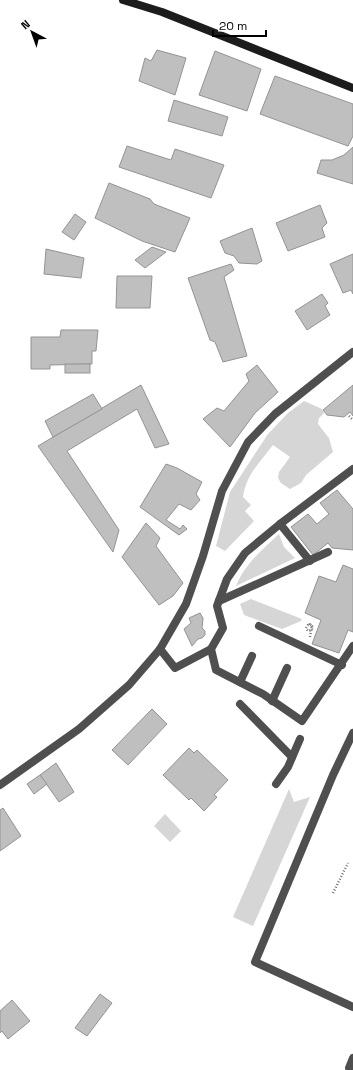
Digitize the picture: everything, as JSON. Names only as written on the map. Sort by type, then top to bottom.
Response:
[{"type":"main road","points":[[123,0],[169,15],[353,88]]},
{"type":"street","points":[[0,785],[79,729],[129,685],[160,650],[186,604],[203,556],[222,491],[248,442],[275,414],[353,352]]},
{"type":"street","points":[[160,650],[175,668],[210,649],[223,628],[217,606],[226,579],[245,553],[280,524],[353,469]]},
{"type":"street","points":[[280,524],[310,560]]},
{"type":"street","points":[[219,601],[328,552]]},
{"type":"street","points":[[259,626],[342,665]]},
{"type":"street","points":[[210,649],[216,670],[240,682],[302,721],[342,665],[353,646]]},
{"type":"street","points":[[240,682],[252,656]]},
{"type":"street","points":[[272,701],[287,668]]},
{"type":"street","points":[[240,704],[292,758]]},
{"type":"street","points":[[353,733],[333,775],[255,962],[353,1007]]},
{"type":"street","points":[[276,784],[292,758],[300,739]]},
{"type":"street","points":[[350,1070],[349,1068],[353,1058]]},
{"type":"path","points":[[349,416],[353,420]]},
{"type":"path","points":[[311,622],[310,624],[311,626],[312,626],[312,630],[308,631],[306,628],[310,625],[311,625],[312,626],[313,628]]},
{"type":"path","points":[[333,893],[348,863]]},
{"type":"shaded area","points":[[304,401],[322,409],[324,413],[319,418],[318,424],[329,438],[333,452],[306,475],[301,483],[290,489],[281,483],[278,478],[279,472],[290,457],[273,445],[250,475],[243,497],[251,505],[245,511],[254,521],[225,551],[216,546],[230,492],[268,434],[288,413]]},
{"type":"shaded area","points":[[279,534],[284,547],[295,558],[236,586],[249,564]]},
{"type":"shaded area","points":[[251,599],[302,619],[301,621],[282,629],[244,615],[240,604]]},
{"type":"shaded area","points":[[289,789],[294,802],[310,797],[253,926],[233,917]]},
{"type":"shaded area","points":[[165,814],[181,831],[170,842],[154,826]]},
{"type":"building","points":[[157,50],[186,58],[175,95],[139,81],[145,58],[151,61]]},
{"type":"building","points":[[215,51],[261,69],[247,111],[199,95]]},
{"type":"building","points":[[275,76],[353,104],[353,136],[348,146],[260,114]]},
{"type":"building","points":[[174,100],[228,117],[222,136],[168,121]]},
{"type":"building","points":[[127,146],[171,160],[175,149],[224,165],[211,198],[119,167]]},
{"type":"building","points":[[353,147],[353,184],[317,173],[321,160],[332,160],[344,155]]},
{"type":"building","points":[[109,183],[150,199],[154,204],[190,218],[175,252],[142,241],[95,218]]},
{"type":"building","points":[[320,205],[327,223],[322,228],[325,237],[288,251],[276,223]]},
{"type":"building","points":[[75,214],[86,222],[74,240],[62,232]]},
{"type":"building","points":[[252,228],[262,261],[257,264],[239,263],[234,256],[225,253],[220,241]]},
{"type":"building","points":[[152,247],[166,252],[145,268],[135,260]]},
{"type":"building","points":[[46,249],[84,258],[81,278],[44,274]]},
{"type":"building","points":[[353,254],[353,294],[351,290],[343,293],[330,264]]},
{"type":"building","points":[[231,264],[234,270],[224,277],[247,356],[223,362],[215,342],[210,340],[188,278]]},
{"type":"building","points":[[117,276],[152,276],[150,308],[116,308]]},
{"type":"building","points":[[322,294],[328,303],[325,306],[330,315],[307,330],[295,311]]},
{"type":"building","points":[[61,330],[98,330],[96,351],[92,351],[92,364],[50,365],[50,369],[31,369],[31,337],[60,337]]},
{"type":"building","points":[[65,364],[90,364],[90,373],[65,373]]},
{"type":"building","points":[[257,365],[278,392],[255,413],[230,447],[203,419],[217,408],[224,411],[249,381],[246,374]]},
{"type":"building","points":[[141,385],[169,444],[155,448],[137,409],[67,451],[119,530],[113,552],[38,446]]},
{"type":"building","points":[[353,385],[353,416],[350,412],[344,417],[327,415],[323,410]]},
{"type":"building","points":[[93,394],[102,409],[53,437],[45,421]]},
{"type":"building","points":[[166,464],[177,468],[202,482],[196,494],[200,500],[191,510],[179,504],[166,520],[180,529],[183,525],[187,529],[179,535],[140,507]]},
{"type":"building","points":[[337,490],[353,509],[353,550],[332,548],[328,543],[313,555],[291,527],[308,514],[317,524],[329,514],[320,503]]},
{"type":"building","points":[[146,523],[160,538],[156,546],[183,583],[173,596],[159,605],[122,557]]},
{"type":"building","points":[[343,565],[353,569],[353,632],[348,630],[339,653],[312,644],[321,620],[305,613],[319,576],[336,582]]},
{"type":"building","points":[[200,613],[203,618],[202,628],[205,631],[205,635],[198,639],[192,646],[184,629],[191,623],[189,618]]},
{"type":"building","points":[[152,709],[167,724],[128,765],[112,750]]},
{"type":"building","points":[[189,748],[194,753],[197,750],[228,780],[214,795],[217,797],[204,811],[191,798],[189,800],[163,775]]},
{"type":"building","points":[[56,763],[74,792],[59,802],[40,775]]},
{"type":"building","points":[[40,775],[47,784],[34,794],[27,784]]},
{"type":"building","points":[[3,808],[21,836],[0,851],[0,810]]},
{"type":"building","points":[[100,994],[112,1003],[87,1036],[75,1028]]},
{"type":"building","points":[[12,1000],[30,1021],[8,1039],[2,1031],[0,1033],[0,1011]]}]
